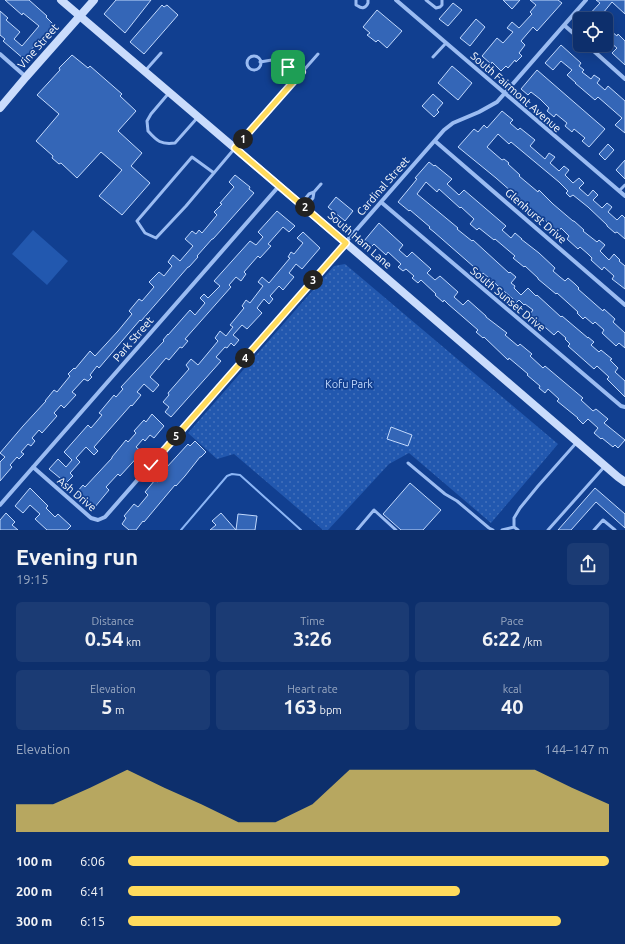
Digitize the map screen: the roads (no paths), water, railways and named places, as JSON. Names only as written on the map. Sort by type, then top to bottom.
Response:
[{"type":"main road","name":"South Ham Lane","points":[[61,0],[625,482]]},
{"type":"main road","name":"Vine Street","points":[[0,108],[94,0]]},
{"type":"street","name":"South Fairmont Avenue","points":[[396,0],[625,196]]},
{"type":"street","name":"Cardinal Street","points":[[112,509],[435,141],[453,123],[479,112],[497,102],[586,0]]},
{"type":"street","points":[[564,25],[573,33]]},
{"type":"street","points":[[595,52],[625,79]]},
{"type":"street","points":[[0,54],[26,77]]},
{"type":"street","name":"Glenhurst Drive","points":[[435,141],[625,305]]},
{"type":"street","name":"Park Street","points":[[0,504],[280,186]]},
{"type":"street","name":"South Sunset Drive","points":[[381,202],[615,401],[621,406],[625,407]]},
{"type":"street","name":"Ash Drive","points":[[33,468],[90,518],[98,520],[102,519],[112,509]]},
{"type":"lane","points":[[356,0],[356,4],[358,6]]},
{"type":"lane","points":[[358,6],[362,8],[365,7],[368,4],[368,0]]},
{"type":"lane","points":[[426,0],[436,8],[442,5],[442,0]]},
{"type":"lane","points":[[355,10],[358,6]]},
{"type":"lane","points":[[433,57],[446,44]]},
{"type":"lane","points":[[145,72],[162,53]]},
{"type":"lane","points":[[214,173],[192,157],[137,221],[145,233],[156,238],[186,206],[318,54]]},
{"type":"lane","points":[[253,56],[260,59],[260,62],[259,67],[255,70],[248,67],[247,64],[248,59],[253,56]]},
{"type":"lane","points":[[260,62],[272,60],[302,72]]},
{"type":"lane","points":[[169,92],[150,114],[147,121],[148,131],[157,141],[166,144],[175,143],[198,117]]},
{"type":"lane","points":[[303,206],[309,194],[314,192],[321,184]]},
{"type":"lane","points":[[619,192],[625,185]]},
{"type":"lane","points":[[303,206],[314,198],[314,192]]},
{"type":"lane","points":[[518,530],[514,526],[514,518],[520,508],[577,442]]},
{"type":"lane","points":[[408,464],[492,530]]},
{"type":"lane","points":[[548,530],[605,466]]},
{"type":"lane","points":[[357,530],[374,510],[396,530]]},
{"type":"lane","points":[[594,530],[603,520],[615,530]]},
{"type":"lane","points":[[502,530],[514,526]]},
{"type":"waterway","points":[[181,530],[227,476],[232,474],[240,475],[301,530]]},
{"type":"park label","name":"Kofu Park","points":[[349,384]]}]
